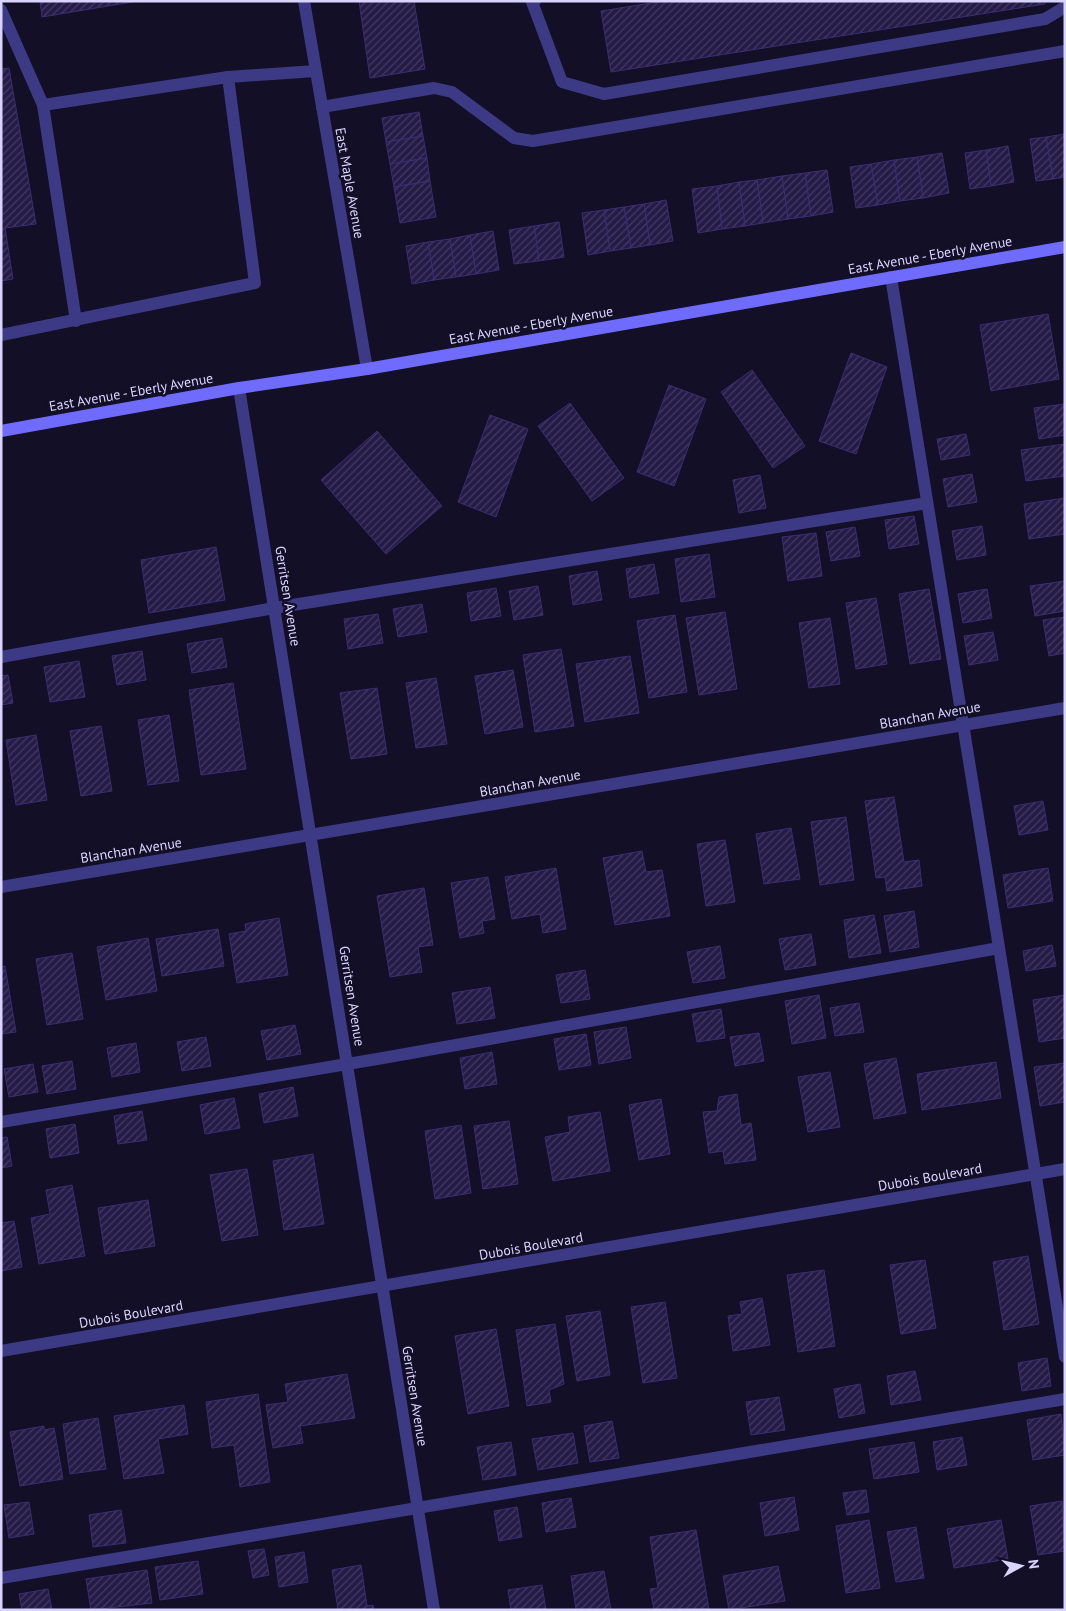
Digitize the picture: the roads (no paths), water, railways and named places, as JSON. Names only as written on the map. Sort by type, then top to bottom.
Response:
[{"type":"main road","name":"East Avenue - Eberly Avenue","points":[[1,431],[239,388],[367,369],[1065,247]]},
{"type":"street","name":"East Maple Avenue","points":[[304,1],[367,369]]},
{"type":"street","points":[[535,1],[532,2],[562,82],[604,94],[1045,19],[1065,8]]},
{"type":"street","points":[[1,10],[43,104],[76,321]]},
{"type":"street","points":[[322,107],[434,88],[452,92],[514,138],[533,141],[1065,51]]},
{"type":"street","points":[[43,104],[228,77],[316,71]]},
{"type":"street","points":[[1,335],[76,321],[255,282],[228,77]]},
{"type":"street","points":[[891,277],[1065,1357]]},
{"type":"street","name":"Gerritsen Avenue","points":[[239,388],[312,835],[434,1610]]},
{"type":"street","points":[[1,656],[274,608],[928,503]]},
{"type":"street","name":"Blanchan Avenue","points":[[1,887],[1065,708]]},
{"type":"street","points":[[1,1122],[348,1064],[999,948]]},
{"type":"street","name":"Dubois Boulevard","points":[[1,1351],[1065,1169]]},
{"type":"street","points":[[1,1578],[1065,1399]]}]
